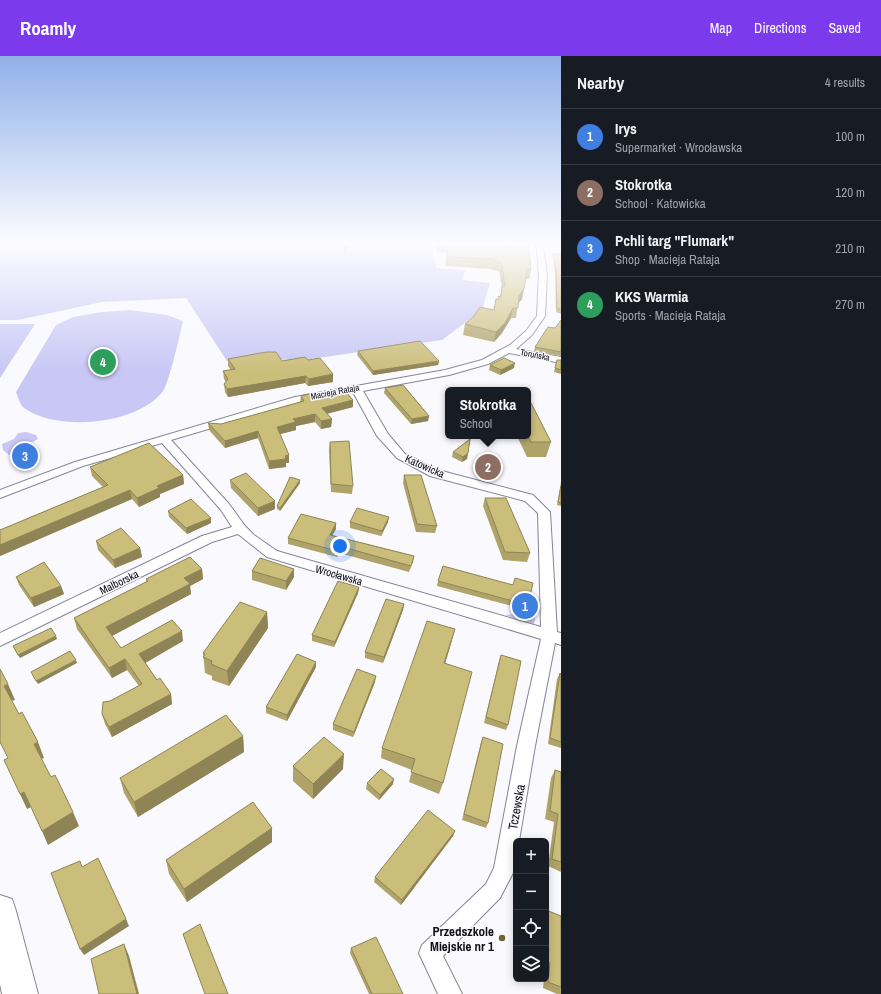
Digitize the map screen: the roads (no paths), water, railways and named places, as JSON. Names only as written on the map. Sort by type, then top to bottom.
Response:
[{"type":"main road","points":[[0,911],[9,943],[20,994]]},
{"type":"street","name":"Macieja Rataja","points":[[0,494],[79,464],[299,399],[446,373],[485,362],[508,350],[529,333],[541,316],[543,286]]},
{"type":"street","name":"Toruńska","points":[[508,350],[561,360]]},
{"type":"street","name":"Katowicka","points":[[356,388],[383,436],[401,456],[434,473],[529,498],[544,512],[555,637]]},
{"type":"street","name":"Wrocławska","points":[[163,438],[225,507],[240,529],[249,538],[272,554],[284,559],[555,637]]},
{"type":"street","name":"Malborska","points":[[4,638],[207,538],[240,529]]},
{"type":"street","name":"Tczewska","points":[[450,994],[430,953],[492,891],[504,871],[526,746],[555,637]]},
{"type":"place","name":"KKS Warmia","points":[[103,362]]},
{"type":"place","name":"Pchli targ \"Flumark\"","points":[[25,456]]},
{"type":"place","name":"Stokrotka","points":[[488,467]]},
{"type":"place","name":"Irys","points":[[525,606]]},
{"type":"place","name":"Przedszkole Miejskie nr 1","points":[[502,938]]}]
